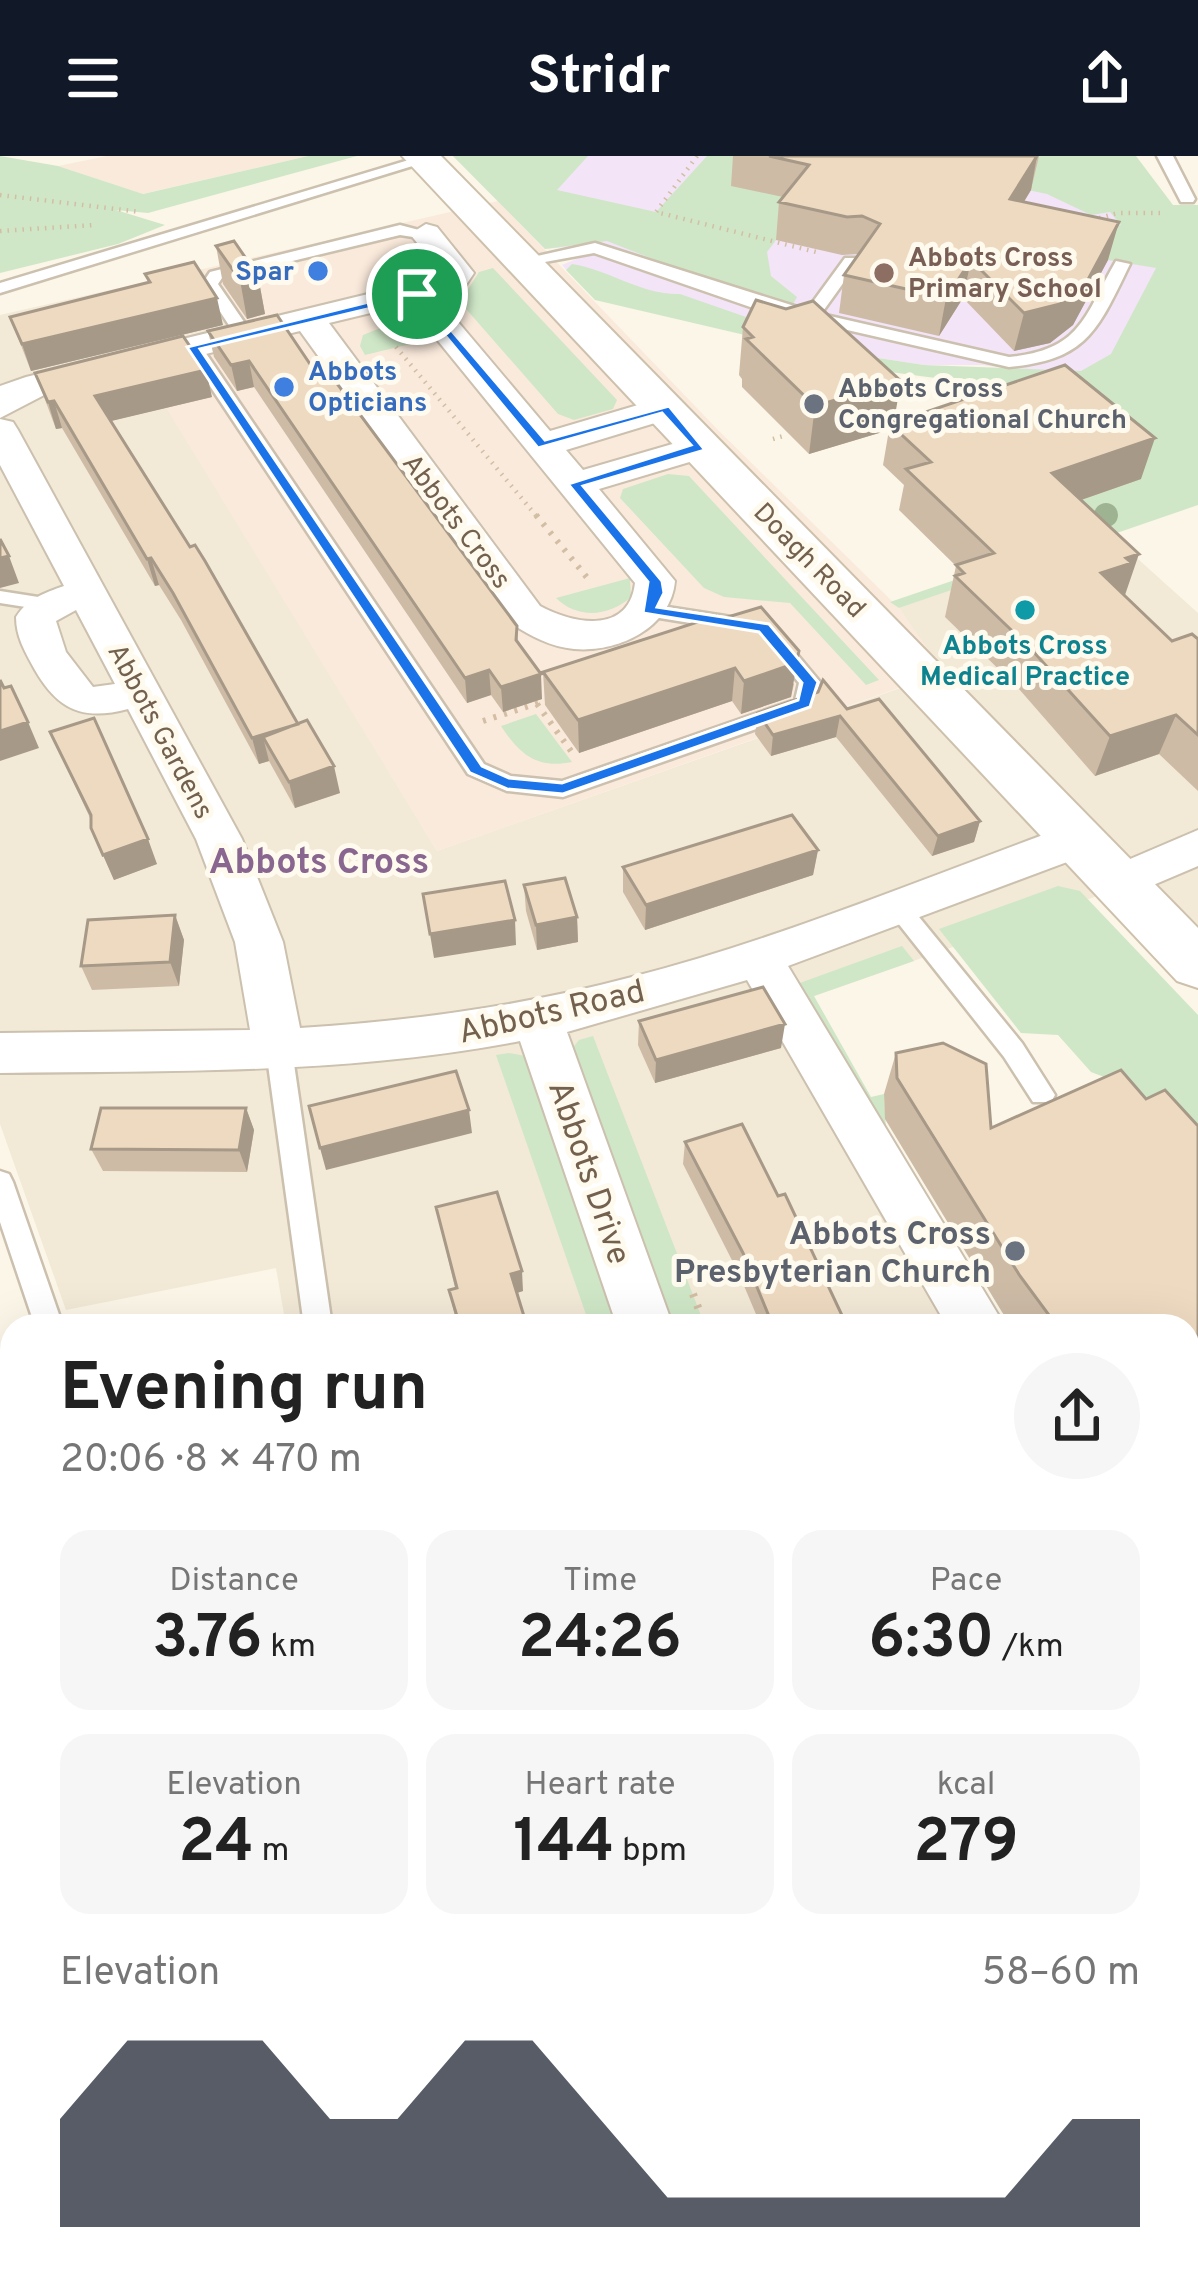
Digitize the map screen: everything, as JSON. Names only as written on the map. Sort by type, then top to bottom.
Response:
[{"type":"main road","name":"Doagh Road","points":[[422,158],[1198,965]]},
{"type":"street","points":[[0,407],[11,394],[38,384],[451,284],[458,272],[426,234]]},
{"type":"street","points":[[417,294],[655,581],[656,593],[648,610]]},
{"type":"street","name":"Abbots Cross","points":[[309,320],[526,615],[562,634],[587,636],[618,628],[648,610]]},
{"type":"street","points":[[543,445],[665,408]]},
{"type":"street","name":"Abbots Gardens","points":[[0,430],[69,598],[140,692],[219,838],[259,941],[279,1049]]},
{"type":"street","points":[[575,484],[700,447]]},
{"type":"street","points":[[69,598],[36,617],[34,631],[69,695],[85,703],[140,692]]},
{"type":"street","name":"Abbots Road","points":[[0,1053],[279,1049],[403,1040],[536,1018],[758,958],[1078,840]]},
{"type":"street","points":[[1118,883],[1198,847]]},
{"type":"street","points":[[758,958],[970,1314]]},
{"type":"street","name":"Abbots Drive","points":[[536,1018],[642,1314]]},
{"type":"lane","points":[[1165,156],[1180,206]]},
{"type":"lane","points":[[0,288],[111,260],[297,194],[422,158]]},
{"type":"lane","points":[[244,335],[210,284],[216,275],[400,230],[426,234]]},
{"type":"lane","points":[[523,261],[595,248],[763,305],[1009,362],[1046,361],[1072,348],[1088,331],[1122,264]]},
{"type":"lane","points":[[812,315],[851,261]]},
{"type":"lane","points":[[193,347],[476,770],[507,783],[563,789],[805,704],[810,682],[764,628],[648,610]]},
{"type":"lane","points":[[0,597],[69,598]]},
{"type":"lane","points":[[898,907],[1013,1050],[1042,1095]]},
{"type":"lane","points":[[279,1049],[316,1314]]},
{"type":"lane","points":[[0,1182],[45,1314]]},
{"type":"path","points":[[697,156],[656,212],[851,261]]},
{"type":"path","points":[[0,195],[148,213],[115,221]]},
{"type":"path","points":[[1091,220],[1180,206]]},
{"type":"path","points":[[0,231],[98,225]]},
{"type":"path","points":[[396,346],[590,580]]},
{"type":"path","points":[[773,439],[787,435]]},
{"type":"path","points":[[451,732],[557,698]]},
{"type":"path","points":[[537,704],[592,778]]},
{"type":"shaded area","points":[[107,156],[308,156],[142,194],[58,166]]},
{"type":"shaded area","name":"Abbots Cross Primary School","points":[[453,156],[1133,156],[1198,395],[983,365],[924,365],[852,354],[572,276],[562,265],[586,255],[578,246],[545,249]]},
{"type":"shaded area","name":"Abbots Cross","points":[[498,201],[719,431],[899,608],[944,672],[437,851],[127,344],[237,327],[203,269]]},
{"type":"shaded area","points":[[203,269],[238,327],[129,344],[437,851],[943,673],[899,608],[1109,533],[1198,613],[1198,930],[1148,878],[803,1000],[991,1314],[284,1314],[276,1268],[66,1310],[0,1124],[0,315]]},
{"type":"green space","points":[[0,156],[58,166],[143,194],[308,156],[357,156],[148,213],[116,210],[165,225],[118,244],[0,273]]},
{"type":"green space","points":[[453,156],[588,156],[557,190],[656,212],[707,156],[756,156],[805,202],[767,252],[771,276],[797,297],[793,304],[734,291],[607,241],[545,249]]},
{"type":"green space","points":[[965,156],[1136,156],[1173,205],[1198,205],[1198,505],[899,608],[890,602],[990,568],[1065,506],[1140,478],[1040,392],[860,368],[805,349],[595,300],[566,270],[572,264],[652,291],[680,294],[852,354],[924,365],[1081,371],[1111,354],[1156,268],[1108,260],[1105,228],[1121,225],[1110,212],[1091,215],[1047,194],[953,174]]},
{"type":"green space","points":[[493,268],[617,400],[613,409],[574,420],[558,414],[460,302],[479,272]]},
{"type":"green space","points":[[393,323],[419,328],[431,339],[365,355],[360,346],[363,335]]},
{"type":"green space","points":[[668,474],[689,476],[879,680],[866,685],[790,603],[724,597],[704,588],[620,498],[623,489]]},
{"type":"green space","points":[[630,578],[631,597],[603,612],[573,610],[556,598]]},
{"type":"green space","points":[[536,714],[572,762],[530,758],[501,726]]},
{"type":"green space","points":[[1058,886],[1080,891],[1198,1015],[1198,1171],[1112,1080],[1091,1072],[1058,1035],[1021,1033],[939,929]]},
{"type":"green space","points":[[902,946],[914,961],[814,996],[871,1097],[884,1094],[886,1130],[797,984]]},
{"type":"green space","points":[[593,1036],[700,1314],[666,1314],[571,1050],[579,1040]]},
{"type":"green space","points":[[496,1055],[531,1057],[625,1314],[586,1314]]},
{"type":"building","points":[[769,156],[1037,156],[1010,199],[1119,222],[1084,287],[1060,304],[1024,313],[971,260],[946,298],[844,275],[880,224],[862,216],[779,202],[809,165]]},
{"type":"building","points":[[234,241],[258,276],[240,280],[216,246]]},
{"type":"building","points":[[194,262],[217,298],[22,344],[10,317],[150,282],[145,274]]},
{"type":"building","points":[[756,300],[786,309],[813,301],[901,381],[815,406],[746,339],[753,337],[743,327]]},
{"type":"building","points":[[277,315],[310,364],[327,370],[517,626],[516,640],[541,674],[501,687],[489,670],[465,678],[249,361],[231,365],[208,331]]},
{"type":"building","points":[[183,336],[206,370],[95,396],[190,547],[195,545],[205,561],[298,724],[252,738],[173,593],[151,558],[147,559],[54,401],[48,402],[35,373]]},
{"type":"building","points":[[1065,365],[1155,438],[1052,473],[1139,554],[1126,558],[1132,563],[1101,573],[1172,641],[1192,634],[1198,639],[1198,735],[1176,715],[1110,736],[1031,649],[955,576],[964,573],[956,565],[994,553],[906,469],[931,462],[890,424]]},
{"type":"building","points":[[761,607],[799,651],[796,663],[744,681],[735,668],[578,720],[543,672],[716,616],[718,620]]},
{"type":"building","points":[[0,680],[4,688],[11,686],[28,722],[0,731]]},
{"type":"building","points":[[823,680],[847,709],[879,699],[980,821],[938,836],[840,716],[773,735],[758,713],[818,692]]},
{"type":"building","points":[[94,718],[148,839],[103,855],[91,828],[91,815],[50,732]]},
{"type":"building","points":[[307,720],[334,766],[289,782],[263,737]]},
{"type":"building","points":[[792,815],[818,850],[646,905],[623,867]]},
{"type":"building","points":[[565,878],[577,917],[536,925],[524,885]]},
{"type":"building","points":[[505,881],[515,920],[430,934],[423,894]]},
{"type":"building","points":[[175,915],[170,962],[81,966],[88,920]]},
{"type":"building","points":[[763,987],[785,1024],[656,1060],[639,1021]]},
{"type":"building","points":[[943,1043],[986,1064],[991,1128],[1121,1070],[1146,1099],[1165,1090],[1198,1126],[1198,1314],[1048,1314],[897,1078],[896,1053]]},
{"type":"building","points":[[456,1071],[469,1110],[320,1148],[309,1106]]},
{"type":"building","points":[[101,1108],[246,1108],[239,1150],[91,1149]]},
{"type":"building","points":[[742,1124],[778,1196],[785,1194],[841,1314],[768,1314],[743,1253],[685,1142]]},
{"type":"building","points":[[497,1192],[522,1271],[511,1274],[523,1314],[456,1314],[449,1290],[457,1288],[436,1207]]},
{"type":"place","name":"Spar","points":[[318,271]]},
{"type":"place","name":"Abbots Cross Primary School","points":[[884,273]]},
{"type":"place","name":"Abbots Opticians","points":[[284,387]]},
{"type":"place","name":"Abbots Cross Congregational Church","points":[[814,404]]},
{"type":"place","name":"Abbots Cross Medical Practice","points":[[1025,610]]},
{"type":"place","name":"Abbots Cross Presbyterian Church","points":[[1015,1251]]},
{"type":"district","name":"Abbots Cross","points":[[319,860]]},
{"type":"route","points":[[417,294],[543,445],[665,408],[700,447],[575,484],[655,581],[656,593],[648,610],[764,628],[810,682],[805,704],[563,789],[507,783],[476,770],[193,347],[417,294]]}]
